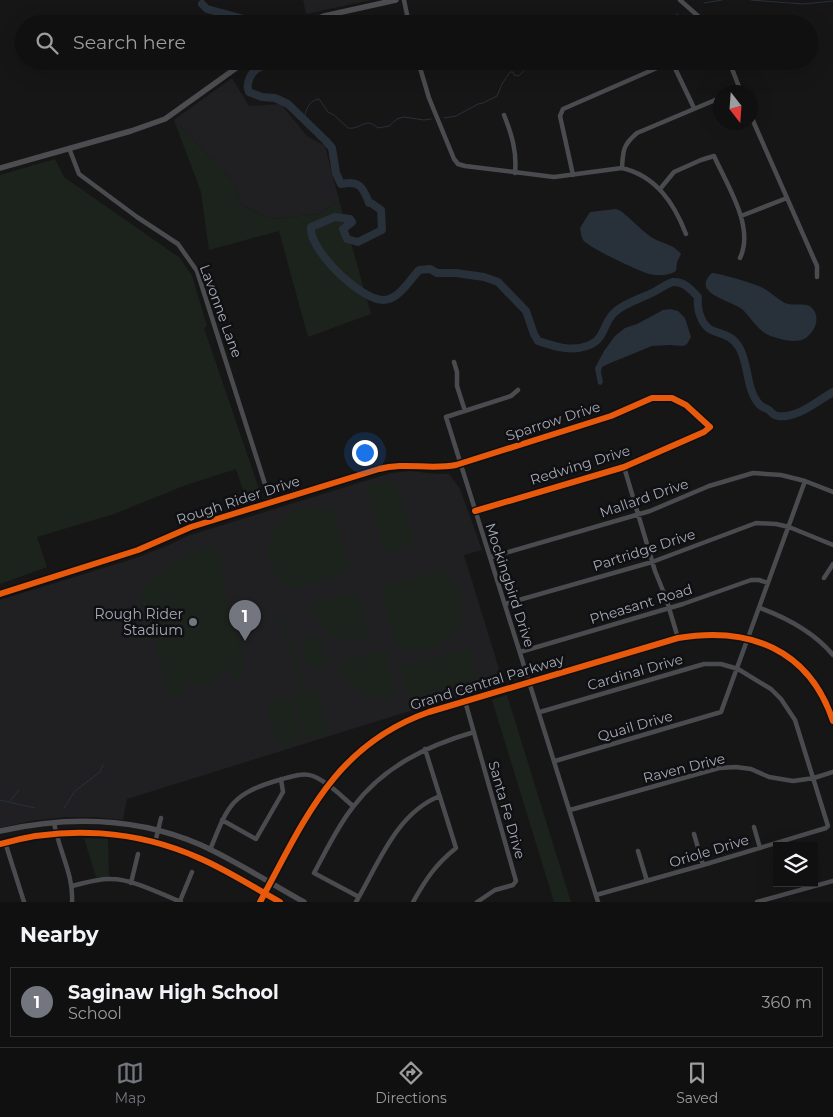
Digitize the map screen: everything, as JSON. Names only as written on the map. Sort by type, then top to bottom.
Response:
[{"type":"main road","points":[[328,15],[396,0]]},
{"type":"main road","points":[[0,168],[165,120],[234,70]]},
{"type":"main road","points":[[0,831],[54,822],[107,822],[158,831],[210,850],[304,902]]},
{"type":"main road","points":[[3,843],[26,837],[56,834],[110,834],[155,843],[200,858],[280,902]]},
{"type":"street","points":[[404,0],[407,15]]},
{"type":"street","points":[[680,0],[697,15]]},
{"type":"street","points":[[421,70],[429,98],[454,159],[458,164],[554,177],[622,168],[643,175],[660,188],[674,208],[686,234]]},
{"type":"street","points":[[573,175],[560,116],[563,109],[652,70]]},
{"type":"street","points":[[676,70],[694,108]]},
{"type":"street","points":[[732,70],[738,85]]},
{"type":"street","points":[[622,168],[623,150],[628,141],[638,133],[713,101]]},
{"type":"street","points":[[504,115],[513,139],[516,158],[515,173]]},
{"type":"street","points":[[757,130],[817,266],[817,277]]},
{"type":"street","name":"Lavonne Lane","points":[[69,148],[79,174],[137,217],[178,244],[197,271],[271,503]]},
{"type":"street","points":[[660,188],[674,172],[714,156],[741,216],[746,238],[744,250],[740,258]]},
{"type":"street","points":[[741,216],[787,198]]},
{"type":"street","points":[[454,362],[457,372],[457,386],[465,411],[511,396],[518,390]]},
{"type":"street","name":"Sparrow Drive","points":[[461,464],[611,416],[652,398]]},
{"type":"street","name":"Redwing Drive","points":[[475,511],[624,467],[710,428],[686,405],[672,398],[652,398]]},
{"type":"street","name":"Mockingbird Drive","points":[[465,411],[446,417],[598,902]]},
{"type":"street","name":"Rough Rider Drive","points":[[0,594],[138,550],[191,527],[393,466],[439,467],[461,464]]},
{"type":"street","points":[[624,467],[652,562],[678,638]]},
{"type":"street","name":"Mallard Drive","points":[[491,558],[661,507],[709,486],[752,473],[781,475],[833,492]]},
{"type":"street","points":[[738,669],[805,482]]},
{"type":"street","name":"Partridge Drive","points":[[505,604],[652,562],[748,525],[764,523],[789,527],[833,545]]},
{"type":"street","points":[[824,578],[833,564]]},
{"type":"street","name":"Pheasant Road","points":[[520,652],[669,608],[750,580],[759,580],[768,584]]},
{"type":"street","points":[[760,608],[798,625],[818,640],[833,655]]},
{"type":"street","name":"Grand Central Parkway","points":[[260,902],[312,808],[327,785],[358,753],[393,728],[422,714],[678,638],[721,634],[749,638],[773,647],[802,669],[820,692],[828,706],[833,722]]},
{"type":"street","name":"Cardinal Drive","points":[[540,712],[704,664],[721,664],[738,669],[771,689],[789,709],[795,720],[828,826]]},
{"type":"street","name":"Quail Drive","points":[[555,761],[721,712],[738,669]]},
{"type":"street","name":"Santa Fe Drive","points":[[465,701],[516,881],[513,885],[495,890],[477,902]]},
{"type":"street","points":[[440,796],[418,809],[401,826],[391,840],[358,900],[314,873],[341,824],[354,806],[382,776],[404,760],[425,749],[474,732]]},
{"type":"street","points":[[413,902],[428,876],[456,848],[425,749]]},
{"type":"street","name":"Raven Drive","points":[[570,810],[720,768],[751,768],[769,777],[793,781],[814,778],[833,772]]},
{"type":"street","points":[[210,850],[222,820],[231,805],[244,793],[281,780],[306,774],[315,777],[354,806]]},
{"type":"street","points":[[222,820],[256,839],[282,795],[281,780]]},
{"type":"street","points":[[155,843],[161,818]]},
{"type":"street","points":[[54,822],[72,886],[72,902]]},
{"type":"street","name":"Oriole Drive","points":[[596,895],[647,882],[819,831],[828,826]]},
{"type":"street","points":[[754,827],[760,848]]},
{"type":"street","points":[[694,834],[703,865]]},
{"type":"street","points":[[3,843],[24,902]]},
{"type":"street","points":[[638,851],[647,882]]},
{"type":"street","points":[[131,883],[138,854]]},
{"type":"street","points":[[72,886],[110,878],[131,883],[181,902],[192,872]]},
{"type":"street","points":[[757,902],[833,881]]},
{"type":"street","points":[[783,894],[785,902]]},
{"type":"shaded area","points":[[303,0],[371,0],[306,14]]},
{"type":"shaded area","points":[[232,78],[249,106],[281,104],[307,136],[325,146],[339,200],[319,214],[272,219],[241,205],[234,182],[174,120]]},
{"type":"shaded area","points":[[174,120],[234,182],[241,205],[272,219],[319,214],[339,200],[371,314],[308,337],[279,231],[209,250],[201,192]]},
{"type":"shaded area","points":[[55,159],[64,177],[180,258],[192,276],[207,326],[204,328],[261,495],[246,499],[236,469],[186,485],[114,514],[37,537],[47,567],[0,584],[0,175]]},
{"type":"shaded area","points":[[616,209],[621,211],[651,237],[678,250],[681,254],[677,262],[676,271],[663,275],[649,274],[625,264],[583,240],[580,228],[590,212]]},
{"type":"shaded area","points":[[712,273],[759,286],[785,303],[807,305],[813,309],[816,317],[813,330],[804,339],[797,341],[785,340],[764,333],[743,310],[709,292],[706,280]]},
{"type":"shaded area","points":[[663,310],[678,311],[685,318],[691,337],[687,344],[683,346],[652,346],[608,364],[602,367],[603,382],[601,385],[598,384],[595,368],[615,336],[625,328],[637,324]]},
{"type":"shaded area","points":[[410,471],[449,474],[460,489],[482,550],[464,555],[503,682],[127,799],[123,820],[66,817],[30,821],[0,828],[0,600],[133,559],[187,536],[391,473]]},
{"type":"shaded area","points":[[395,479],[414,544],[385,553],[366,487]]},
{"type":"shaded area","points":[[313,507],[333,510],[349,565],[345,573],[290,589],[272,568],[268,546],[276,527],[283,519],[302,509]]},
{"type":"shaded area","name":"Rough Rider Stadium","points":[[209,546],[210,548],[216,548],[227,585],[223,588],[229,609],[232,609],[237,625],[234,626],[240,647],[244,646],[243,673],[241,677],[235,679],[232,670],[228,670],[207,684],[182,684],[184,693],[173,697],[169,695],[149,618],[147,619],[140,595],[148,583],[164,570],[190,554]]},
{"type":"shaded area","points":[[442,569],[459,590],[462,600],[463,609],[458,627],[446,642],[438,647],[425,651],[398,648],[382,593],[386,586]]},
{"type":"shaded area","points":[[354,593],[357,595],[369,638],[349,640],[332,635],[319,623],[310,605]]},
{"type":"shaded area","points":[[284,616],[305,688],[300,690],[298,684],[300,683],[280,618]]},
{"type":"shaded area","points":[[315,636],[324,637],[321,649],[325,657],[332,663],[323,667],[315,668],[309,665],[304,660],[302,654],[303,647],[307,641]]},
{"type":"shaded area","points":[[468,648],[477,679],[410,699],[400,668]]},
{"type":"shaded area","points":[[382,650],[385,652],[398,695],[378,697],[361,692],[347,681],[342,673],[339,663]]},
{"type":"shaded area","points":[[316,688],[329,732],[306,739],[293,695]]},
{"type":"shaded area","points":[[507,695],[571,902],[554,902],[492,700]]},
{"type":"shaded area","points":[[289,696],[302,740],[279,747],[266,703]]},
{"type":"shaded area","points":[[84,838],[108,839],[109,877],[96,877]]},
{"type":"waterway","points":[[704,3],[722,0]]},
{"type":"waterway","points":[[751,0],[803,4],[833,1]]},
{"type":"waterway","points":[[202,4],[207,9],[229,15]]},
{"type":"waterway","points":[[256,70],[248,82],[249,92],[262,97],[275,98],[288,104],[332,148],[336,173],[341,184],[356,184],[365,193],[369,203],[381,210],[382,230],[358,242],[347,239],[343,229],[352,222],[350,219],[335,217],[311,227],[312,236],[327,260],[362,292],[374,298],[389,299],[399,293],[419,270],[430,269],[437,273],[456,273],[484,277],[498,282],[526,311],[538,341],[562,348],[581,348],[598,340],[611,316],[620,308],[669,283],[677,282],[687,286],[698,297],[699,312],[702,321],[707,327],[728,336],[739,347],[745,361],[752,392],[761,406],[775,415],[792,415],[833,392]]},
{"type":"waterway","points":[[444,118],[456,116],[497,96],[510,72],[519,76],[524,70]]},
{"type":"waterway","points":[[304,119],[310,104],[319,99],[328,112],[348,128],[366,123],[378,128],[389,126],[397,119],[404,117],[424,120],[431,119]]},
{"type":"waterway","points":[[64,808],[75,791],[100,772],[103,765]]},
{"type":"waterway","points":[[10,801],[19,790]]},
{"type":"waterway","points":[[0,800],[35,808]]},
{"type":"cycle path","points":[[0,594],[138,550],[191,527],[379,469],[398,466],[437,467],[456,465],[611,416],[652,398],[672,398],[686,405],[710,427],[704,432],[624,467],[475,511]]},
{"type":"cycle path","points":[[260,902],[308,815],[325,789],[345,765],[369,744],[396,726],[429,712],[678,638],[704,635],[729,636],[752,640],[773,648],[792,660],[809,676],[822,696],[833,721]]},
{"type":"cycle path","points":[[0,844],[50,834],[75,833],[101,833],[151,841],[209,863],[280,902]]},
{"type":"place","name":"Rough Rider Stadium","points":[[193,622]]},
{"type":"place","name":"Saginaw High School","points":[[245,641]]}]
